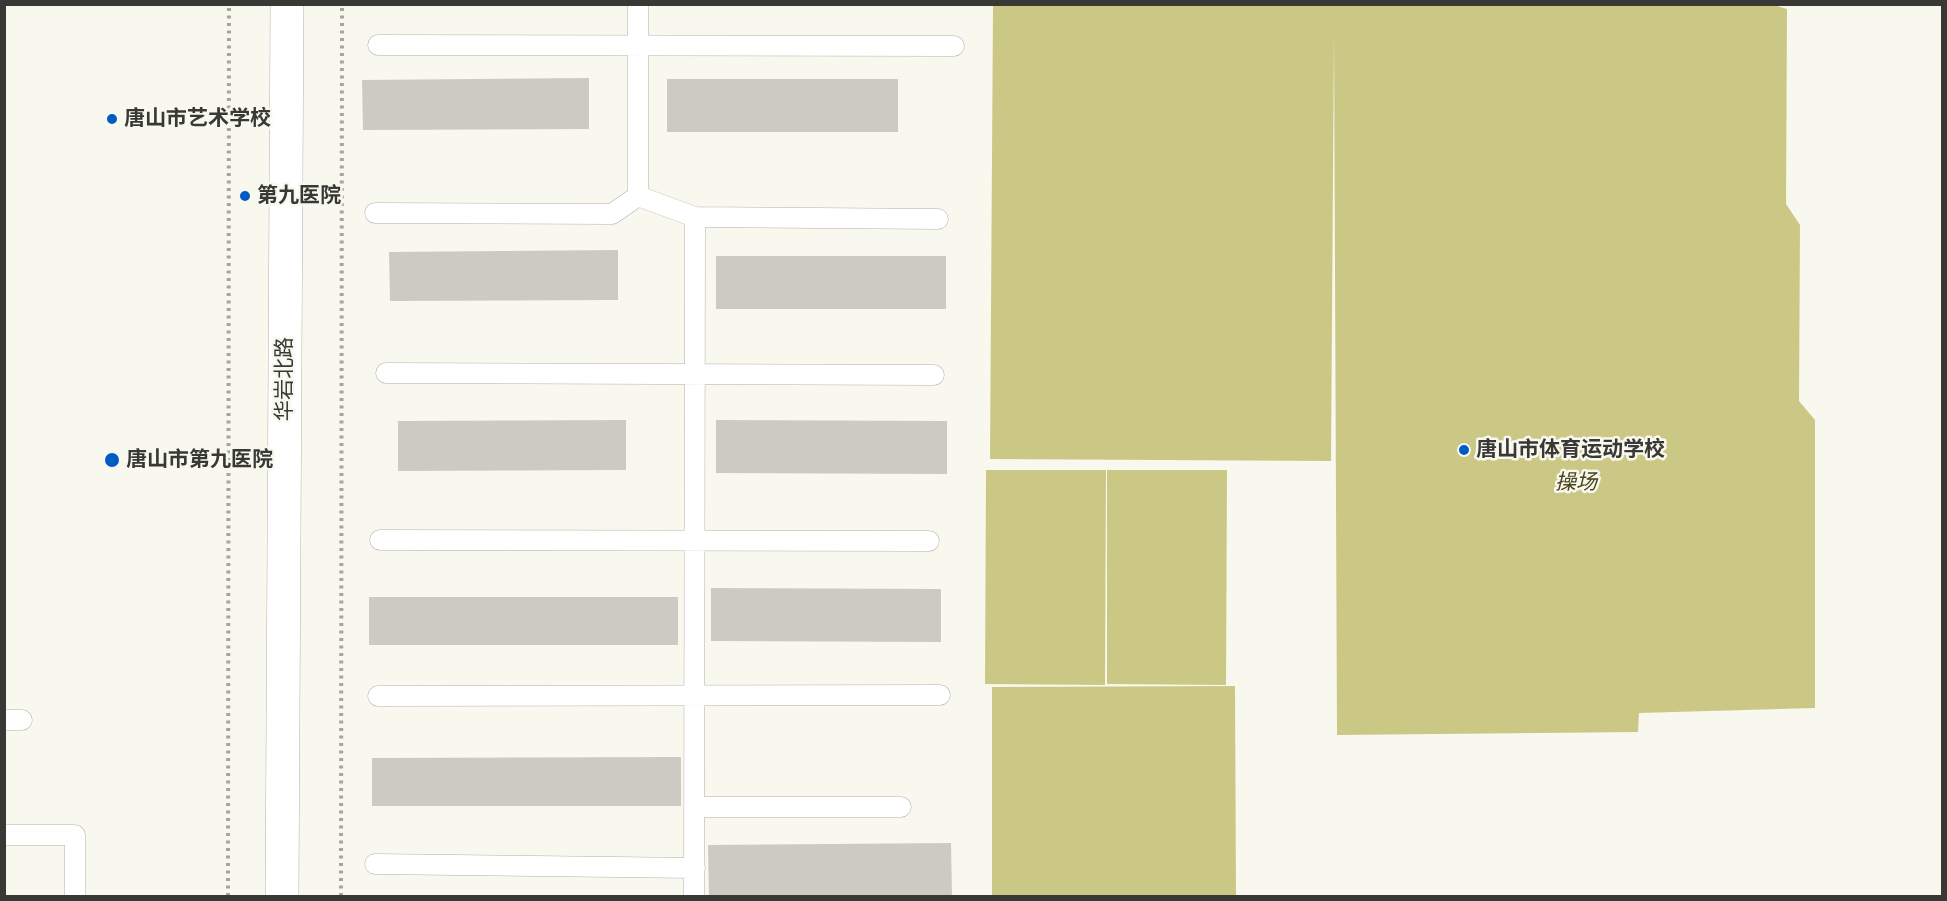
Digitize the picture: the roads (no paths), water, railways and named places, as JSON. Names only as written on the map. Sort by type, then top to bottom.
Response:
[{"type":"street","name":"华岩北路","points":[[282,897],[287,4]]},
{"type":"lane","points":[[638,4],[638,196]]},
{"type":"lane","points":[[378,45],[954,46]]},
{"type":"lane","points":[[375,213],[612,214],[638,196]]},
{"type":"lane","points":[[638,196],[695,217],[938,219]]},
{"type":"lane","points":[[694,897],[695,217]]},
{"type":"lane","points":[[386,373],[934,375]]},
{"type":"lane","points":[[380,540],[929,541]]},
{"type":"lane","points":[[378,696],[940,695]]},
{"type":"lane","points":[[695,807],[901,807]]},
{"type":"lane","points":[[4,835],[75,835],[75,897]]},
{"type":"lane","points":[[375,864],[695,868]]},
{"type":"place","name":"唐山市艺术学校","points":[[112,119]]},
{"type":"place","name":"第九医院","points":[[245,196]]},
{"type":"place","name":"唐山市体育运动学校","points":[[1464,450]]},
{"type":"place","name":"唐山市第九医院","points":[[112,460]]},
{"type":"park label","name":"操场","points":[[1576,483]]}]
